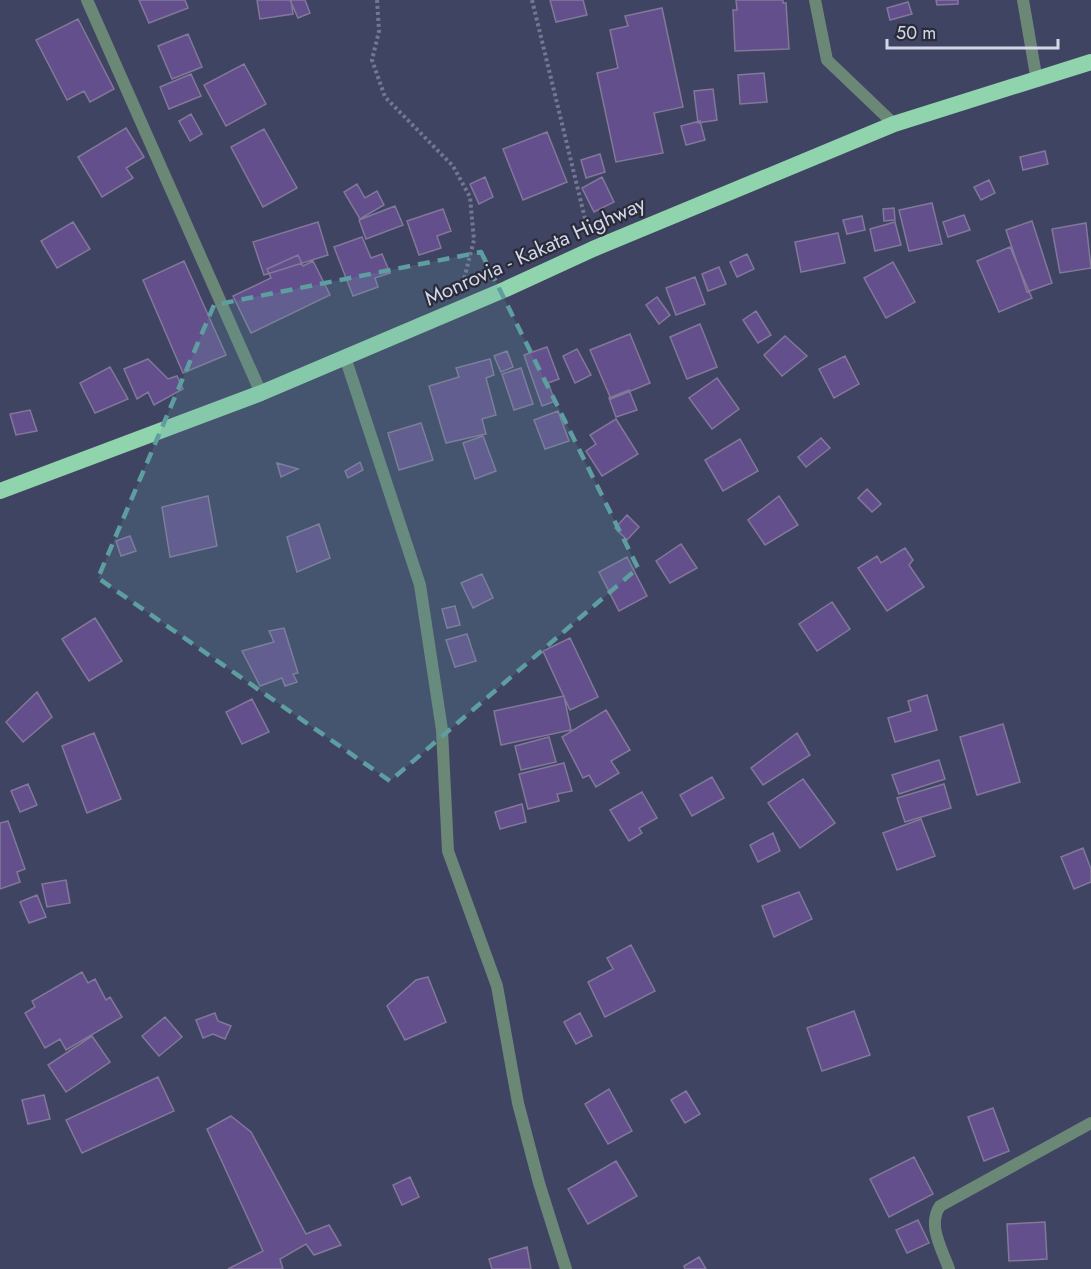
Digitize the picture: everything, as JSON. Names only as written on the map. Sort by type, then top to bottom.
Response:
[{"type":"highway","name":"Monrovia - Kakata Highway","points":[[0,491],[261,393],[593,249],[894,124],[1037,81],[1091,62]]},
{"type":"street","points":[[87,0],[261,393]]},
{"type":"street","points":[[815,0],[827,60],[894,124]]},
{"type":"street","points":[[1023,0],[1037,81]]},
{"type":"street","points":[[345,357],[420,585],[442,730],[448,851],[497,986],[518,1103],[539,1183],[566,1269]]},
{"type":"street","points":[[949,1269],[935,1228],[934,1215],[940,1206],[1091,1123]]},
{"type":"path","points":[[377,0],[379,31],[372,60],[386,97],[453,166],[470,197],[474,240],[456,310]]},
{"type":"path","points":[[532,0],[593,249]]},
{"type":"highlighted area","points":[[481,252],[638,568],[390,781],[98,578],[214,305]]},
{"type":"building","points":[[139,0],[185,0],[188,8],[149,23]]},
{"type":"building","points":[[257,0],[291,0],[293,14],[260,19]]},
{"type":"building","points":[[290,0],[305,0],[310,13],[298,18]]},
{"type":"building","points":[[550,0],[583,0],[587,15],[556,22]]},
{"type":"building","points":[[736,0],[783,0],[783,3],[786,3],[789,49],[735,51],[733,10],[737,10]]},
{"type":"building","points":[[936,0],[958,0],[958,4],[937,5]]},
{"type":"building","points":[[908,2],[912,14],[890,20],[887,8]]},
{"type":"building","points":[[662,8],[683,107],[654,113],[663,153],[616,162],[597,73],[618,68],[610,30],[628,26],[625,16]]},
{"type":"building","points":[[78,19],[114,89],[90,102],[84,91],[67,100],[36,40]]},
{"type":"building","points":[[188,34],[202,67],[172,79],[158,46]]},
{"type":"building","points":[[244,64],[266,104],[226,126],[204,85]]},
{"type":"building","points":[[764,73],[767,102],[740,104],[738,75]]},
{"type":"building","points":[[191,74],[201,96],[169,109],[160,87]]},
{"type":"building","points":[[713,89],[717,120],[698,123],[694,91]]},
{"type":"building","points":[[191,114],[202,134],[190,141],[179,121]]},
{"type":"building","points":[[700,121],[705,140],[686,145],[681,126]]},
{"type":"building","points":[[126,128],[144,157],[126,168],[133,178],[102,197],[78,157]]},
{"type":"building","points":[[264,129],[297,188],[263,207],[231,147]]},
{"type":"building","points":[[547,132],[567,182],[523,200],[503,149]]},
{"type":"building","points":[[1045,151],[1048,164],[1023,170],[1020,157]]},
{"type":"building","points":[[600,154],[605,172],[586,178],[581,160]]},
{"type":"building","points":[[485,177],[493,197],[479,204],[470,184]]},
{"type":"building","points":[[602,177],[614,202],[594,212],[582,188]]},
{"type":"building","points":[[989,180],[995,193],[981,200],[974,187]]},
{"type":"building","points":[[357,184],[365,198],[377,191],[384,205],[360,219],[344,192]]},
{"type":"building","points":[[932,203],[942,244],[909,251],[899,210]]},
{"type":"building","points":[[395,206],[403,225],[366,239],[359,220]]},
{"type":"building","points":[[894,208],[895,220],[884,221],[883,209]]},
{"type":"building","points":[[443,209],[451,231],[437,236],[441,248],[419,255],[407,221]]},
{"type":"building","points":[[964,215],[970,230],[948,237],[943,222]]},
{"type":"building","points":[[862,216],[865,230],[847,234],[843,220]]},
{"type":"building","points":[[1032,221],[1052,283],[1027,292],[1006,230]]},
{"type":"building","points":[[73,222],[90,249],[57,268],[41,241]]},
{"type":"building","points":[[318,222],[328,255],[264,275],[253,242]]},
{"type":"building","points":[[895,222],[901,245],[875,251],[870,229]]},
{"type":"building","points":[[1086,223],[1091,268],[1060,273],[1052,229]]},
{"type":"building","points":[[838,233],[845,263],[801,272],[795,242]]},
{"type":"building","points":[[362,237],[371,258],[382,254],[390,273],[375,278],[378,287],[353,296],[334,247]]},
{"type":"building","points":[[1010,247],[1032,298],[999,312],[977,261]]},
{"type":"building","points":[[747,254],[754,269],[737,277],[730,262]]},
{"type":"building","points":[[298,255],[303,266],[313,261],[330,295],[251,333],[233,296],[271,278],[267,269]]},
{"type":"building","points":[[184,261],[226,355],[183,373],[143,280]]},
{"type":"building","points":[[893,262],[915,302],[886,318],[864,278]]},
{"type":"building","points":[[719,267],[726,284],[708,291],[702,274]]},
{"type":"building","points":[[695,277],[705,304],[676,315],[666,288]]},
{"type":"building","points":[[657,297],[670,315],[659,324],[646,305]]},
{"type":"building","points":[[756,311],[771,335],[758,343],[743,320]]},
{"type":"building","points":[[700,324],[717,367],[687,379],[670,337]]},
{"type":"building","points":[[630,334],[650,383],[611,399],[590,350]]},
{"type":"building","points":[[785,336],[807,356],[782,376],[764,355]]},
{"type":"building","points":[[547,347],[559,379],[548,383],[555,401],[542,406],[524,355]]},
{"type":"building","points":[[577,349],[591,375],[575,383],[563,356]]},
{"type":"building","points":[[507,351],[513,367],[501,372],[494,356]]},
{"type":"building","points":[[845,356],[859,384],[834,398],[819,369]]},
{"type":"building","points":[[148,359],[168,379],[177,376],[183,389],[154,405],[148,392],[137,399],[124,369]]},
{"type":"building","points":[[490,359],[494,375],[486,378],[496,415],[482,419],[486,434],[446,443],[429,386],[459,377],[456,368]]},
{"type":"building","points":[[110,367],[128,399],[95,413],[80,383]]},
{"type":"building","points":[[521,368],[533,404],[514,410],[502,374]]},
{"type":"building","points":[[717,378],[739,409],[712,429],[689,398]]},
{"type":"building","points":[[629,390],[637,410],[616,417],[609,398]]},
{"type":"building","points":[[30,410],[37,431],[16,435],[10,414]]},
{"type":"building","points":[[558,411],[569,441],[545,449],[534,420]]},
{"type":"building","points":[[616,419],[638,454],[602,476],[586,451],[596,444],[590,435]]},
{"type":"building","points":[[421,423],[433,460],[399,470],[388,433]]},
{"type":"building","points":[[483,436],[496,471],[475,479],[463,443]]},
{"type":"building","points":[[821,438],[830,448],[806,467],[798,457]]},
{"type":"building","points":[[740,439],[758,471],[723,491],[705,460]]},
{"type":"building","points":[[360,462],[363,470],[348,478],[345,471]]},
{"type":"building","points":[[277,463],[298,469],[281,477]]},
{"type":"building","points":[[867,489],[881,504],[872,512],[858,498]]},
{"type":"building","points":[[208,496],[217,546],[170,557],[162,507]]},
{"type":"building","points":[[779,496],[798,525],[765,545],[748,520]]},
{"type":"building","points":[[627,515],[639,527],[627,540],[615,528]]},
{"type":"building","points":[[319,524],[330,558],[297,572],[287,537]]},
{"type":"building","points":[[130,536],[136,551],[121,556],[116,541]]},
{"type":"building","points":[[681,544],[697,568],[670,583],[656,561]]},
{"type":"building","points":[[905,548],[913,560],[909,565],[924,587],[887,611],[858,568],[877,556],[881,563]]},
{"type":"building","points":[[627,557],[647,596],[619,611],[599,572]]},
{"type":"building","points":[[482,574],[493,598],[473,608],[461,583]]},
{"type":"building","points":[[832,602],[850,629],[817,651],[799,624]]},
{"type":"building","points":[[455,606],[460,625],[447,628],[442,609]]},
{"type":"building","points":[[95,618],[122,661],[89,681],[62,639]]},
{"type":"building","points":[[284,628],[298,673],[293,674],[297,682],[285,686],[282,678],[260,686],[242,651],[274,642],[269,631]]},
{"type":"building","points":[[467,634],[476,661],[455,667],[446,640]]},
{"type":"building","points":[[570,638],[598,697],[570,710],[543,651]]},
{"type":"building","points":[[37,692],[52,717],[23,742],[6,722]]},
{"type":"building","points":[[927,695],[937,730],[895,742],[888,718],[911,711],[908,701]]},
{"type":"building","points":[[564,696],[571,730],[501,745],[494,711]]},
{"type":"building","points":[[252,699],[269,732],[242,744],[226,712]]},
{"type":"building","points":[[606,710],[630,750],[611,761],[619,773],[596,787],[589,775],[583,778],[562,737]]},
{"type":"building","points":[[1003,724],[1020,782],[977,795],[960,737]]},
{"type":"building","points":[[94,733],[121,799],[87,813],[62,746]]},
{"type":"building","points":[[797,733],[810,755],[763,785],[751,768]]},
{"type":"building","points":[[549,737],[556,762],[521,770],[515,746]]},
{"type":"building","points":[[939,760],[945,779],[899,794],[892,775]]},
{"type":"building","points":[[564,763],[572,791],[557,794],[559,801],[528,809],[519,774]]},
{"type":"building","points":[[712,777],[724,798],[692,816],[680,795]]},
{"type":"building","points":[[803,779],[835,823],[800,848],[768,803]]},
{"type":"building","points":[[28,784],[37,805],[20,812],[11,791]]},
{"type":"building","points":[[944,784],[951,808],[905,822],[897,798]]},
{"type":"building","points":[[642,792],[657,818],[639,828],[642,833],[629,841],[610,810]]},
{"type":"building","points":[[522,804],[526,822],[500,829],[495,812]]},
{"type":"building","points":[[921,819],[935,856],[897,870],[883,833]]},
{"type":"building","points":[[8,821],[25,869],[17,872],[20,882],[0,889],[0,823]]},
{"type":"building","points":[[773,833],[780,851],[758,862],[750,845]]},
{"type":"building","points":[[1083,848],[1091,869],[1091,882],[1074,889],[1061,857]]},
{"type":"building","points":[[66,880],[70,903],[47,907],[42,884]]},
{"type":"building","points":[[799,892],[812,919],[774,937],[762,906]]},
{"type":"building","points":[[37,895],[46,917],[29,923],[20,902]]},
{"type":"building","points":[[631,945],[655,991],[605,1017],[588,982],[613,969],[607,958]]},
{"type":"building","points":[[82,972],[88,983],[95,979],[106,1000],[110,997],[122,1017],[66,1050],[60,1039],[45,1048],[25,1013],[35,1007],[32,1001]]},
{"type":"building","points":[[428,977],[446,1022],[405,1040],[387,1006],[416,980]]},
{"type":"building","points":[[854,1011],[870,1055],[822,1071],[807,1028]]},
{"type":"building","points":[[215,1013],[218,1021],[231,1026],[225,1039],[213,1034],[203,1038],[196,1020]]},
{"type":"building","points":[[580,1013],[592,1036],[576,1044],[564,1022]]},
{"type":"building","points":[[165,1017],[182,1037],[159,1056],[142,1036]]},
{"type":"building","points":[[92,1036],[110,1062],[66,1092],[48,1065]]},
{"type":"building","points":[[158,1077],[174,1111],[82,1153],[66,1120]]},
{"type":"building","points":[[609,1089],[632,1131],[608,1144],[585,1104]]},
{"type":"building","points":[[686,1091],[700,1114],[685,1123],[671,1100]]},
{"type":"building","points":[[44,1095],[50,1119],[28,1124],[22,1100]]},
{"type":"building","points":[[993,1108],[1009,1151],[984,1161],[968,1117]]},
{"type":"building","points":[[231,1116],[251,1132],[306,1234],[329,1225],[341,1245],[314,1255],[306,1244],[280,1259],[283,1269],[228,1269],[263,1251],[207,1129]]},
{"type":"building","points":[[914,1157],[933,1194],[889,1217],[870,1179]]},
{"type":"building","points":[[616,1161],[637,1196],[588,1224],[568,1189]]},
{"type":"building","points":[[410,1177],[419,1197],[402,1205],[393,1185]]},
{"type":"building","points":[[918,1220],[929,1243],[907,1253],[896,1230]]},
{"type":"building","points":[[1045,1222],[1047,1259],[1009,1261],[1007,1224]]},
{"type":"building","points":[[527,1247],[531,1269],[492,1269],[489,1259]]},
{"type":"building","points":[[699,1257],[706,1269],[685,1269],[684,1266]]}]
